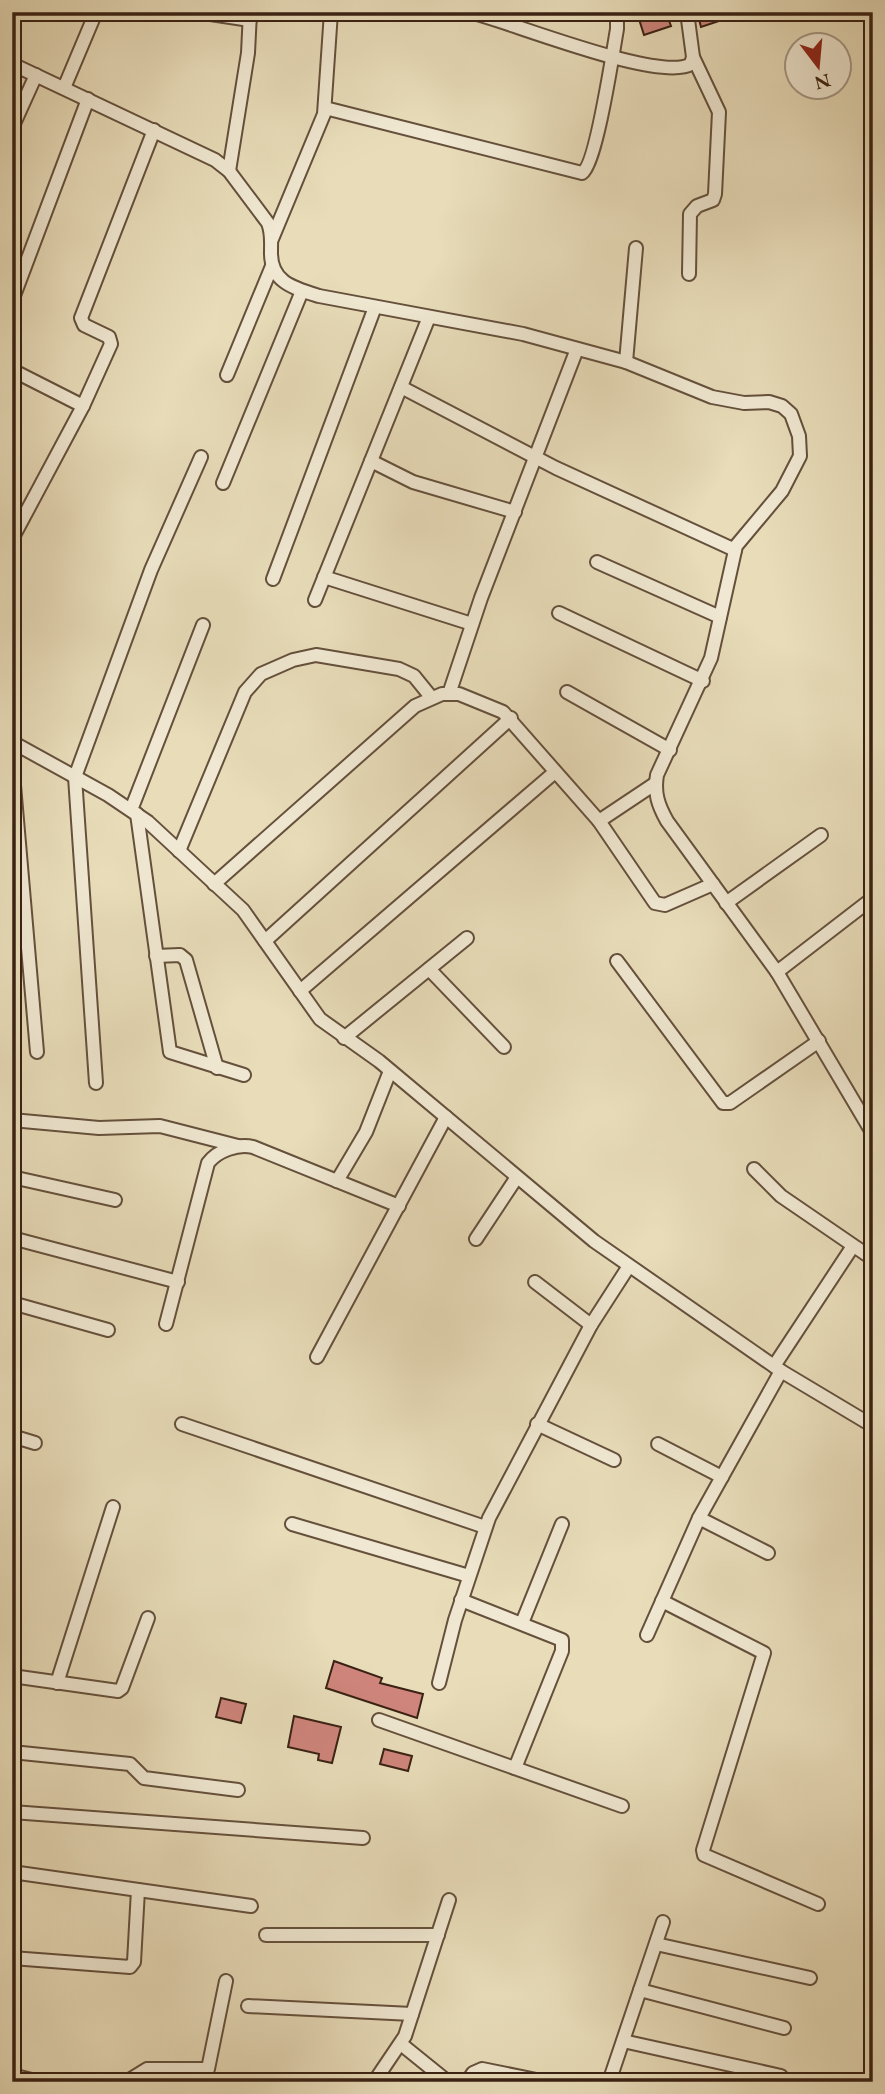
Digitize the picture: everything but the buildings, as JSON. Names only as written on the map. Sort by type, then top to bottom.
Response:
[{"type":"street","points":[[64,88],[96,12]]},
{"type":"street","points":[[272,239],[322,122],[331,12]]},
{"type":"street","points":[[470,12],[611,57],[678,69],[691,64],[694,57]]},
{"type":"street","points":[[687,12],[694,57],[715,100],[720,124],[715,194],[713,200],[697,206],[690,214],[689,274]]},
{"type":"street","points":[[204,13],[250,16],[229,171]]},
{"type":"street","points":[[325,108],[582,173],[589,168],[611,57],[615,14]]},
{"type":"street","points":[[12,64],[215,160],[229,171],[268,223],[272,239],[272,266],[227,375]]},
{"type":"street","points":[[12,128],[36,75]]},
{"type":"street","points":[[12,301],[88,99]]},
{"type":"street","points":[[12,539],[83,406],[111,340],[84,325],[82,315],[154,130]]},
{"type":"street","points":[[626,362],[636,248]]},
{"type":"street","points":[[272,266],[278,279],[302,291],[523,334],[626,362],[727,402],[769,402],[782,406],[791,414],[799,436],[800,456],[797,466],[782,491],[735,550],[711,658],[656,783],[657,803],[667,821],[777,972],[873,1134]]},
{"type":"street","points":[[223,483],[302,291]]},
{"type":"street","points":[[273,579],[375,307]]},
{"type":"street","points":[[315,600],[429,317]]},
{"type":"street","points":[[449,694],[472,624],[578,349]]},
{"type":"street","points":[[12,370],[83,406]]},
{"type":"street","points":[[401,387],[537,458],[735,550]]},
{"type":"street","points":[[96,1083],[75,777],[151,570],[201,457]]},
{"type":"street","points":[[371,461],[413,482],[515,512]]},
{"type":"street","points":[[597,562],[720,617]]},
{"type":"street","points":[[324,577],[472,624]]},
{"type":"street","points":[[559,613],[703,681]]},
{"type":"street","points":[[203,625],[134,812],[170,1052],[244,1075]]},
{"type":"street","points":[[179,851],[245,692],[261,674],[293,660],[316,656],[399,669],[414,676],[431,697]]},
{"type":"street","points":[[567,692],[670,750]]},
{"type":"street","points":[[214,884],[415,706],[431,697],[449,694],[471,699],[511,718],[599,821],[655,904],[665,905],[713,884]]},
{"type":"street","points":[[265,941],[511,718]]},
{"type":"street","points":[[12,742],[134,812],[243,910],[320,1018],[390,1071],[629,1266],[778,1369],[873,1426]]},
{"type":"street","points":[[12,762],[37,1052]]},
{"type":"street","points":[[300,991],[555,772]]},
{"type":"street","points":[[599,821],[656,783]]},
{"type":"street","points":[[726,903],[821,835]]},
{"type":"street","points":[[777,972],[873,898]]},
{"type":"street","points":[[344,1038],[467,938]]},
{"type":"street","points":[[156,956],[180,956],[186,960],[217,1068]]},
{"type":"street","points":[[617,961],[723,1103],[730,1102],[820,1041]]},
{"type":"street","points":[[429,969],[504,1047]]},
{"type":"street","points":[[337,1181],[366,1132],[390,1071]]},
{"type":"street","points":[[317,1357],[446,1117]]},
{"type":"street","points":[[12,1120],[110,1129],[160,1126],[239,1146],[253,1147],[399,1206]]},
{"type":"street","points":[[166,1324],[208,1163],[219,1153],[239,1146]]},
{"type":"street","points":[[754,1169],[781,1196],[873,1259]]},
{"type":"street","points":[[12,1177],[115,1200]]},
{"type":"street","points":[[476,1239],[517,1177]]},
{"type":"street","points":[[12,1238],[178,1282]]},
{"type":"street","points":[[647,1635],[699,1518],[778,1369],[853,1246]]},
{"type":"street","points":[[439,1683],[461,1600],[485,1527],[591,1325],[629,1266]]},
{"type":"street","points":[[535,1282],[591,1325]]},
{"type":"street","points":[[12,1303],[108,1330]]},
{"type":"street","points":[[182,1424],[485,1527]]},
{"type":"street","points":[[537,1424],[614,1460]]},
{"type":"street","points":[[12,1436],[35,1443]]},
{"type":"street","points":[[658,1444],[722,1477]]},
{"type":"street","points":[[57,1683],[113,1507]]},
{"type":"street","points":[[699,1518],[768,1553]]},
{"type":"street","points":[[292,1524],[469,1576]]},
{"type":"street","points":[[522,1623],[562,1524]]},
{"type":"street","points":[[461,1600],[559,1637],[564,1646],[515,1768]]},
{"type":"street","points":[[662,1601],[764,1653],[704,1855],[818,1904]]},
{"type":"street","points":[[12,1676],[118,1691],[122,1688],[148,1618]]},
{"type":"street","points":[[379,1720],[622,1805]]},
{"type":"street","points":[[12,1752],[130,1764],[144,1778],[238,1790]]},
{"type":"street","points":[[12,1812],[363,1838]]},
{"type":"street","points":[[12,1872],[251,1906]]},
{"type":"street","points":[[12,1958],[130,1967],[134,1962],[138,1890]]},
{"type":"street","points":[[374,2082],[401,2044],[449,1900]]},
{"type":"street","points":[[608,2082],[663,1922]]},
{"type":"street","points":[[266,1936],[438,1935]]},
{"type":"street","points":[[656,1944],[810,1978]]},
{"type":"street","points":[[126,2082],[146,2069],[208,2069],[226,1981]]},
{"type":"street","points":[[640,1990],[784,2028]]},
{"type":"street","points":[[248,2006],[412,2014]]},
{"type":"street","points":[[623,2041],[781,2076]]},
{"type":"street","points":[[401,2044],[449,2082]]},
{"type":"street","points":[[467,2082],[473,2073],[482,2069],[546,2082]]},
{"type":"street","points":[[12,2075],[39,2082]]}]
